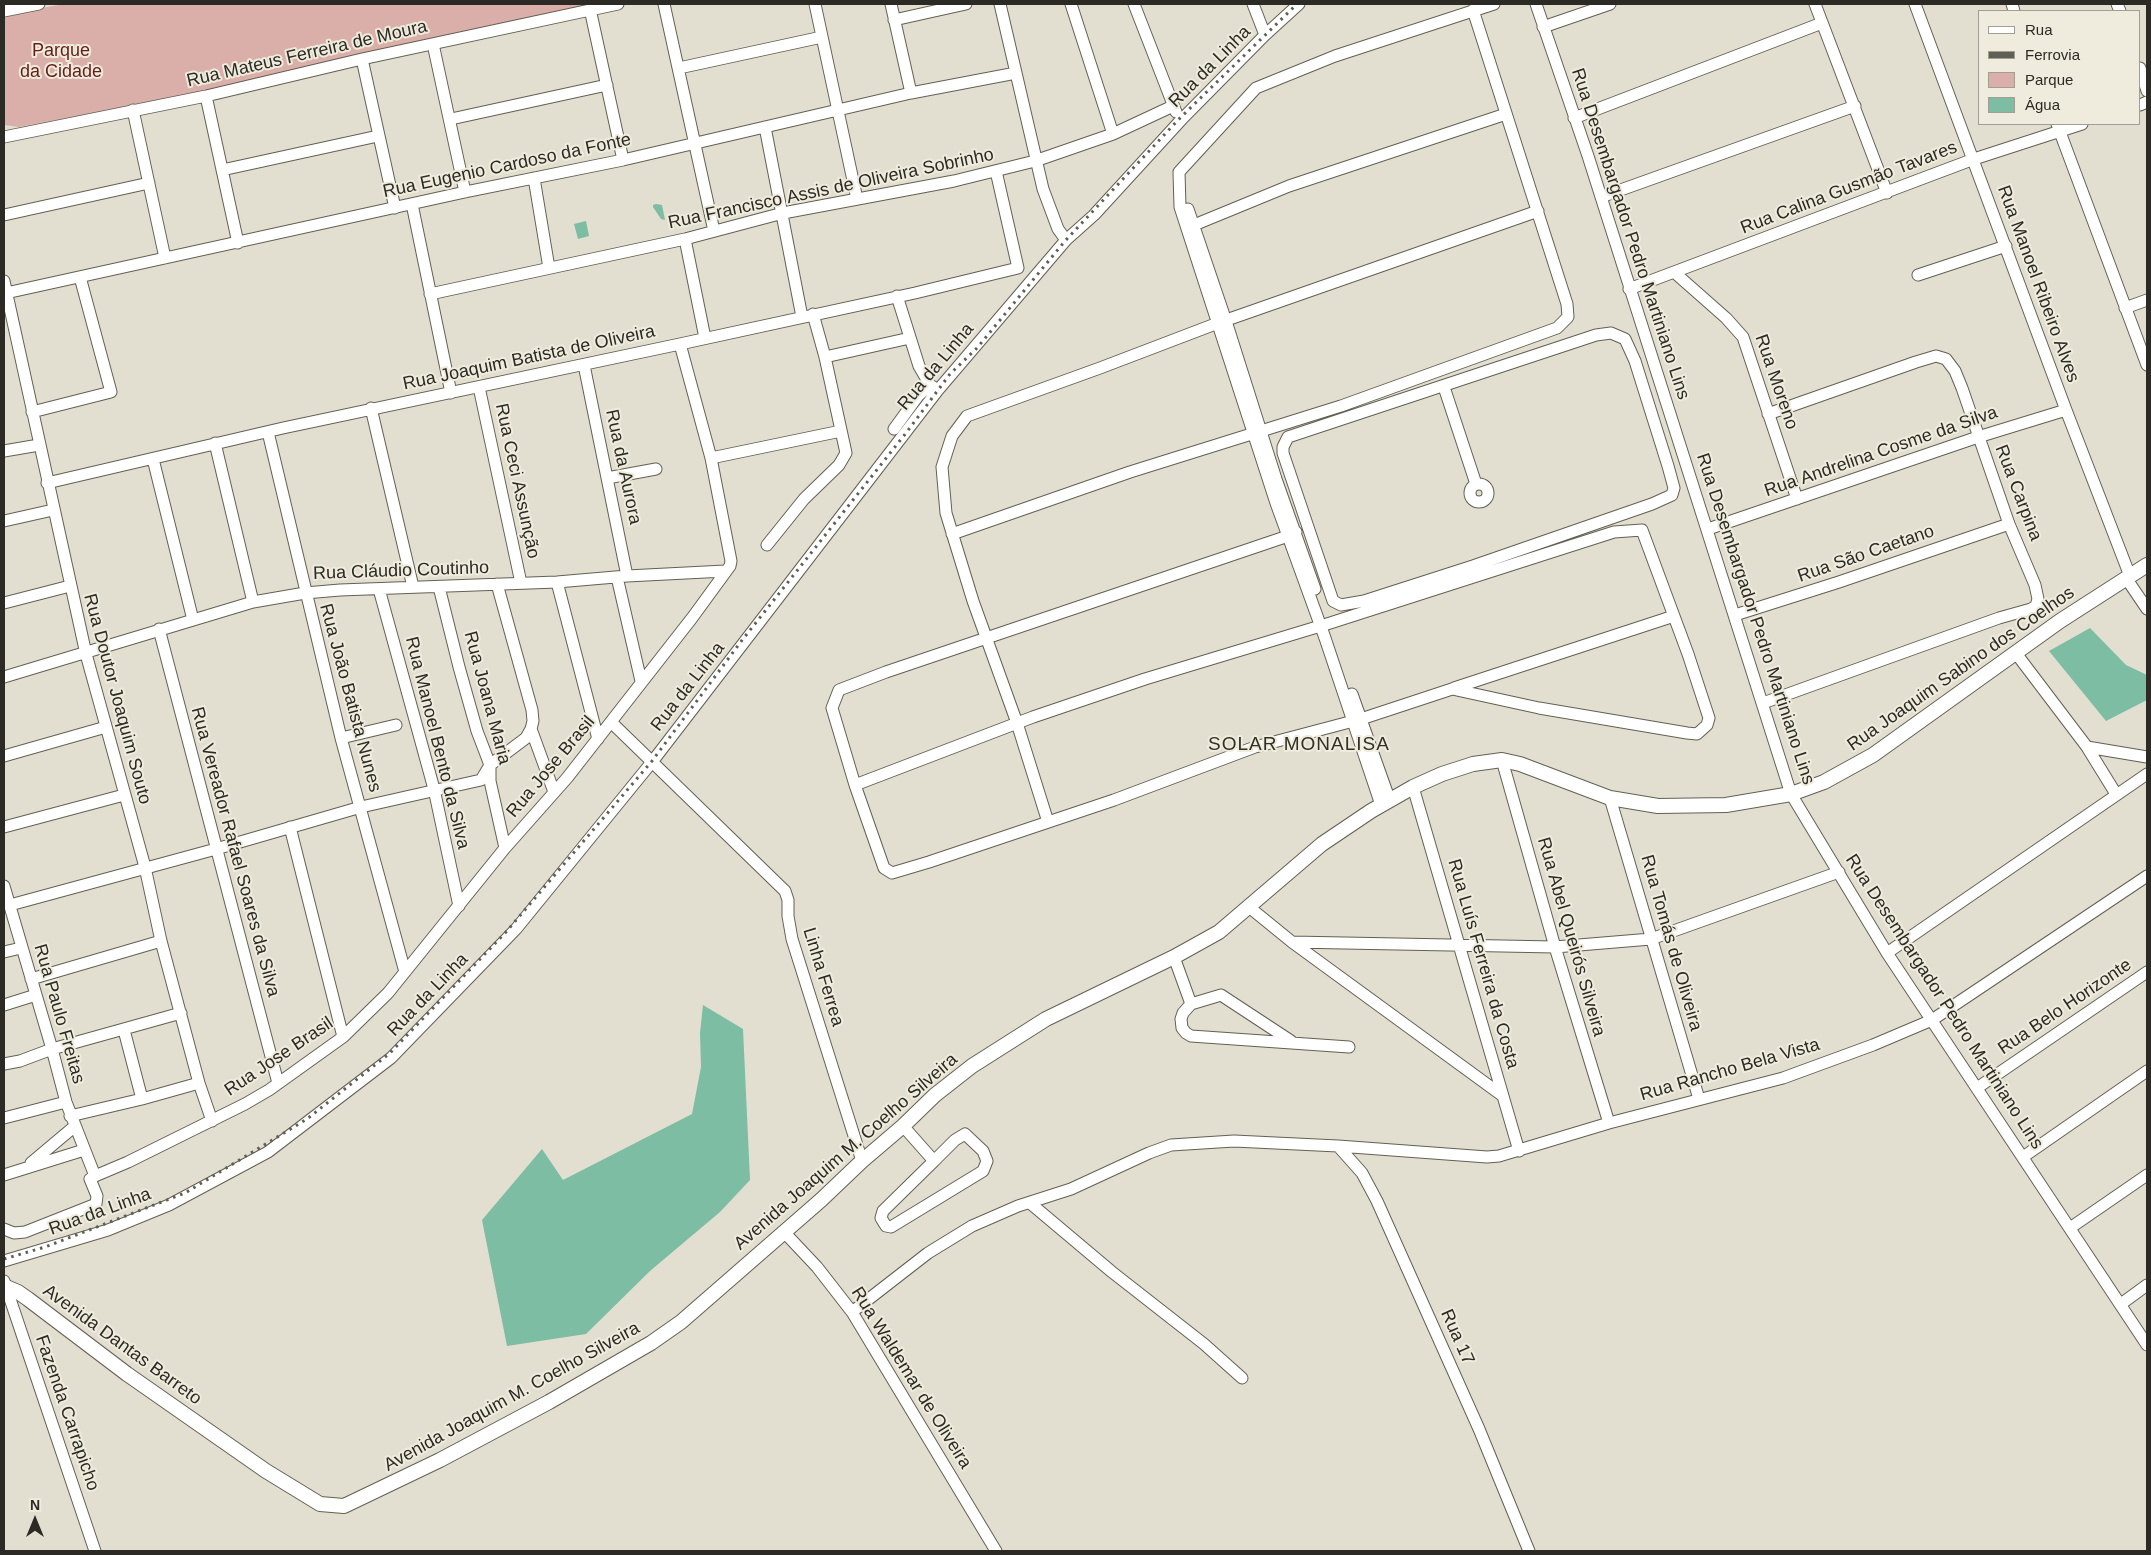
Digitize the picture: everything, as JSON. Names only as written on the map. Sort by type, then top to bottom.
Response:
[{"type":"main road","name":"Rua Joaquim Sabino dos Coelhos","points":[[1792,794],[1824,782],[1873,755],[2015,652],[2147,565]]},
{"type":"main road","name":"Avenida Joaquim M. Coelho Silveira","points":[[217,1436],[308,1498],[328,1506],[344,1506],[440,1460],[556,1398],[651,1344],[681,1322],[821,1200],[935,1095],[959,1076],[1032,1027],[1077,1003],[1174,957],[1219,932],[1322,844],[1413,787],[1473,764],[1502,760],[1526,766],[1610,798],[1658,806],[1680,807],[1726,804],[1792,794]]},
{"type":"main road","name":"Avenida Dantas Barreto","points":[[4,1285],[28,1300],[128,1374],[217,1436]]},
{"type":"street","points":[[4,11],[39,4]]},
{"type":"street","name":"Rua Mateus Ferreira de Moura","points":[[7,134],[206,96],[362,59],[618,4]]},
{"type":"street","points":[[664,4],[714,231]]},
{"type":"street","points":[[814,4],[839,110],[857,199]]},
{"type":"street","points":[[891,4],[911,93]]},
{"type":"street","points":[[894,20],[966,4]]},
{"type":"street","points":[[1000,4],[1036,161],[1050,208],[1058,229],[1066,240]]},
{"type":"street","points":[[1071,4],[1113,134]]},
{"type":"street","points":[[1134,4],[1173,106],[1181,120]]},
{"type":"street","points":[[1253,4],[1265,35]]},
{"type":"street","name":"Rua da Linha","points":[[4,1262],[108,1230],[169,1205],[268,1152],[384,1064],[516,929],[652,762],[934,388],[1066,240],[1094,215],[1181,120],[1265,35],[1300,4]]},
{"type":"street","points":[[1386,803],[1292,534],[1276,478],[1257,432],[1179,192],[1180,172],[1256,88],[1335,56],[1494,4]]},
{"type":"street","name":"Rua Desembargador Pedro Martiniano Lins","points":[[1536,4],[1601,197],[1792,794],[1887,953],[2147,1345]]},
{"type":"street","points":[[1543,27],[1610,4]]},
{"type":"street","points":[[1815,4],[1887,193]]},
{"type":"street","name":"Rua Manoel Ribeiro Alves","points":[[1915,4],[2128,577]]},
{"type":"street","points":[[590,10],[623,160]]},
{"type":"street","points":[[952,534],[1130,472],[1341,406],[1557,328],[1568,317],[1567,304],[1538,210],[1473,10]]},
{"type":"street","points":[[1574,118],[1822,23]]},
{"type":"street","points":[[679,68],[822,37]]},
{"type":"street","points":[[433,44],[465,192]]},
{"type":"street","points":[[362,59],[395,208]]},
{"type":"street","points":[[2141,71],[2147,91]]},
{"type":"street","name":"Rua Eugenio Cardoso da Fonte","points":[[6,293],[465,192],[623,160],[911,93],[1016,73]]},
{"type":"street","points":[[450,119],[607,85]]},
{"type":"street","points":[[206,96],[238,243]]},
{"type":"street","name":"Rua Francisco Assis de Oliveira Sobrinho","points":[[430,294],[686,239],[783,213],[954,181],[1036,161],[1113,134],[1173,106]]},
{"type":"street","points":[[1601,197],[1855,106]]},
{"type":"street","points":[[133,110],[165,258]]},
{"type":"street","points":[[1190,226],[1289,186],[1506,114]]},
{"type":"street","name":"Rua Calina Gusmão Tavares","points":[[1629,289],[2058,128],[2076,125]]},
{"type":"street","points":[[765,127],[807,315],[825,357],[846,447],[844,458],[804,499],[767,545]]},
{"type":"street","points":[[2058,128],[2147,365]]},
{"type":"street","points":[[222,170],[378,136]]},
{"type":"street","name":"Rua Joaquim Batista de Oliveira","points":[[47,483],[371,408],[584,365],[1018,268],[996,171]]},
{"type":"street","points":[[534,178],[549,268]]},
{"type":"street","points":[[4,215],[149,183]]},
{"type":"street","points":[[412,204],[450,393]]},
{"type":"street","points":[[1048,822],[1017,723],[986,638],[946,514],[942,467],[952,436],[967,416],[1222,322],[1538,210]]},
{"type":"street","points":[[686,239],[705,338]]},
{"type":"street","points":[[1918,275],[2006,246]]},
{"type":"street","name":"Rua Moreno","points":[[1675,273],[1740,333],[1753,366],[1797,499]]},
{"type":"street","points":[[32,412],[110,393],[111,388],[80,277]]},
{"type":"street","name":"Rua Doutor Joaquim Souto","points":[[4,281],[8,323],[32,412],[86,654],[145,867],[161,941],[199,1083],[212,1121]]},
{"type":"street","points":[[894,429],[911,404],[934,388],[919,366],[897,296]]},
{"type":"street","points":[[2125,308],[2147,300]]},
{"type":"street","points":[[1611,332],[1623,337],[1628,344],[1657,429],[1673,486],[1671,496],[1483,563],[1400,590],[1357,603],[1343,606],[1336,604],[1330,595],[1286,464],[1282,449],[1285,442],[1288,438],[1302,432],[1444,387],[1596,335],[1611,332]]},
{"type":"street","points":[[825,357],[910,338]]},
{"type":"street","name":"Rua Jose Brasil","points":[[95,1176],[212,1121],[278,1084],[344,1037],[388,993],[505,848],[598,739],[641,681],[692,618],[731,562],[711,458],[680,344]]},
{"type":"street","name":"Rua Carpina","points":[[1763,703],[1999,618],[2034,608],[2038,599],[2036,585],[2009,524],[1955,372],[1943,357],[1931,357],[1899,367],[1768,414]]},
{"type":"street","name":"Rua da Aurora","points":[[584,365],[607,478],[641,681]]},
{"type":"street","name":"Rua Ceci Assunção","points":[[479,387],[521,583]]},
{"type":"street","points":[[1444,387],[1476,484]]},
{"type":"street","points":[[371,408],[413,587]]},
{"type":"street","name":"Rua Andrelina Cosme da Silva","points":[[1708,529],[1978,437],[2066,410]]},
{"type":"street","points":[[1657,429],[1673,422]]},
{"type":"street","points":[[711,458],[841,431]]},
{"type":"street","name":"Rua João Batista Nunes","points":[[268,432],[304,593],[341,738],[405,972]]},
{"type":"street","points":[[215,444],[253,602]]},
{"type":"street","points":[[4,451],[39,445]]},
{"type":"street","points":[[153,459],[193,620]]},
{"type":"street","points":[[607,478],[656,469]]},
{"type":"street","points":[[4,521],[53,510]]},
{"type":"street","name":"Rua São Caetano","points":[[1735,615],[2009,524]]},
{"type":"street","points":[[855,784],[1017,723],[1145,680],[1614,532],[1642,530],[1709,718],[1703,730],[1697,734],[1539,708],[1452,689]]},
{"type":"street","points":[[1292,534],[839,690],[832,708],[855,784],[884,868],[892,873],[1048,822],[1255,748],[1357,719],[1674,616]]},
{"type":"street","name":"Rua Cláudio Coutinho","points":[[4,677],[86,654],[253,602],[304,593],[557,582],[622,576],[725,571]]},
{"type":"street","points":[[2128,577],[2147,609]]},
{"type":"street","points":[[557,582],[598,739]]},
{"type":"street","points":[[10,905],[216,849],[361,806],[481,780],[490,765],[526,738],[532,729],[534,721],[497,584]]},
{"type":"street","points":[[4,602],[70,586]]},
{"type":"street","name":"Rua Joana Maria","points":[[440,587],[459,667],[477,731],[490,765],[490,781],[505,848]]},
{"type":"street","name":"Rua Manoel Bento da Silva","points":[[379,589],[434,789],[459,906]]},
{"type":"street","name":"Rua Vereador Rafael Soares da Silva","points":[[159,630],[278,1084]]},
{"type":"street","points":[[2015,652],[2087,747],[2116,794]]},
{"type":"street","name":"Linha Ferrea","points":[[611,722],[786,891],[792,939],[862,1161]]},
{"type":"street","points":[[341,738],[396,725]]},
{"type":"street","points":[[4,756],[106,727]]},
{"type":"street","points":[[532,729],[554,792]]},
{"type":"street","points":[[2087,747],[2147,757]]},
{"type":"street","name":"Rua Abel Queirós Silveira","points":[[1502,760],[1555,947],[1608,1123]]},
{"type":"street","points":[[1887,953],[2147,774]]},
{"type":"street","name":"Rua Luís Ferreira da Costa","points":[[1413,787],[1519,1151]]},
{"type":"street","points":[[4,827],[124,795]]},
{"type":"street","name":"Rua Tomás de Oliveira","points":[[1610,798],[1699,1099]]},
{"type":"street","points":[[290,827],[344,1037]]},
{"type":"street","points":[[1292,942],[1555,947],[1651,939],[1840,872]]},
{"type":"street","name":"Rua Rancho Bela Vista","points":[[852,1312],[921,1258],[950,1238],[984,1220],[1071,1189],[1149,1153],[1178,1144],[1234,1141],[1338,1146],[1487,1157],[1519,1151],[1608,1123],[1783,1078],[1873,1045],[1932,1020],[2147,876]]},
{"type":"street","name":"Rua Paulo Freitas","points":[[4,891],[32,979],[72,1121],[95,1176],[90,1179],[97,1196],[96,1204],[26,1232],[14,1233],[4,1229]]},
{"type":"street","points":[[1249,907],[1292,942],[1503,1096]]},
{"type":"street","points":[[32,979],[161,941]]},
{"type":"street","points":[[4,952],[21,948]]},
{"type":"street","points":[[1174,957],[1191,1004]]},
{"type":"street","name":"Rua Belo Horizonte","points":[[1977,1088],[2147,972]]},
{"type":"street","points":[[1293,1042],[1221,994],[1191,1004],[1183,1013],[1181,1019],[1182,1028],[1191,1036],[1349,1047]]},
{"type":"street","points":[[4,1005],[36,995]]},
{"type":"street","points":[[4,1064],[20,1061],[52,1049],[181,1013]]},
{"type":"street","points":[[124,1030],[142,1099]]},
{"type":"street","points":[[2023,1158],[2147,1071]]},
{"type":"street","points":[[28,1166],[72,1121],[199,1083]]},
{"type":"street","points":[[4,1118],[66,1102]]},
{"type":"street","points":[[903,1126],[934,1160]]},
{"type":"street","points":[[965,1134],[983,1151],[987,1161],[983,1171],[891,1227],[886,1226],[881,1218],[883,1211],[934,1160],[955,1140],[965,1134]]},
{"type":"street","name":"Rua 17","points":[[1338,1146],[1362,1173],[1377,1201],[1479,1429],[1528,1551]]},
{"type":"street","points":[[4,1174],[84,1150]]},
{"type":"street","points":[[2070,1228],[2147,1175]]},
{"type":"street","points":[[1030,1203],[1112,1272],[1204,1344],[1242,1378]]},
{"type":"street","name":"Rua Waldemar de Oliveira","points":[[784,1232],[817,1267],[852,1312],[996,1551]]},
{"type":"street","name":"Fazenda Carrapicho","points":[[4,1285],[95,1551]]},
{"type":"street","points":[[2121,1304],[2147,1285]]},
{"type":"green space","name":"Parque da Cidade","points":[[64,4],[596,4],[214,90],[19,127],[4,125],[4,15]]},
{"type":"water","points":[[656,204],[662,205],[665,220],[661,219],[653,207]]},
{"type":"water","points":[[586,221],[589,236],[578,239],[574,224]]},
{"type":"water","points":[[2090,628],[2126,665],[2147,675],[2147,700],[2106,721],[2049,651]]},
{"type":"water","points":[[703,1005],[743,1029],[750,1180],[720,1212],[650,1271],[586,1334],[507,1346],[482,1220],[542,1149],[563,1180],[692,1114],[701,1067],[700,1033]]},
{"type":"railway","points":[[4,1259],[45,1247],[185,1193],[307,1119],[390,1053],[506,932],[652,761],[743,639],[906,433],[950,374],[977,348],[1065,241],[1180,118],[1297,4]]},
{"type":"district","name":"SOLAR MONALISA","points":[[1299,745]]}]
